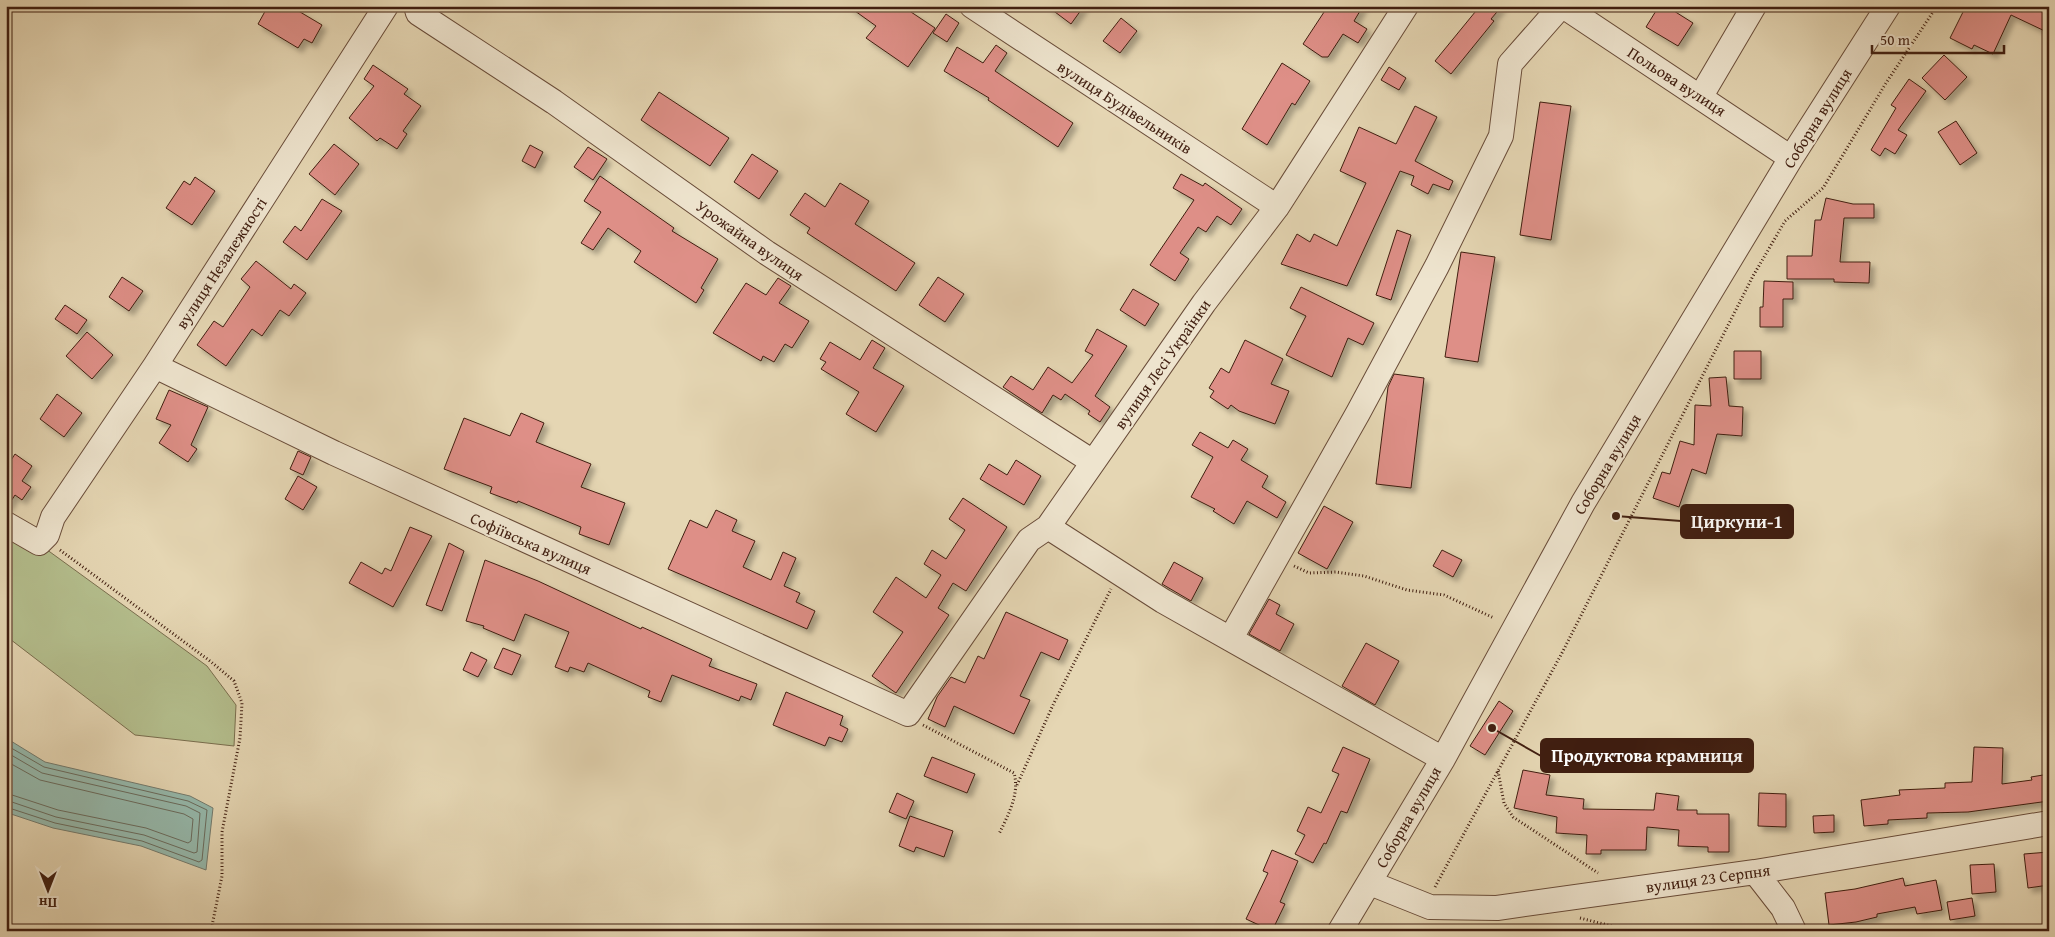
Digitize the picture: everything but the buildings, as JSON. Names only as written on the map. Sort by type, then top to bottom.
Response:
[{"type":"street","name":"вулиця Незалежності","points":[[50,526],[156,366],[386,6]]},
{"type":"street","name":"Урожайна вулиця","points":[[416,6],[418,12],[554,102],[767,253],[1093,462]]},
{"type":"street","name":"вулиця Будівельників","points":[[972,6],[1277,207]]},
{"type":"street","name":"вулиця Лесі Українки","points":[[908,714],[1029,540],[1048,526],[1204,303],[1277,207],[1406,6]]},
{"type":"street","name":"Польова вулиця","points":[[1562,6],[1791,158]]},
{"type":"street","points":[[1231,638],[1358,413],[1432,274],[1501,136],[1510,64],[1562,6]]},
{"type":"street","points":[[1700,96],[1754,6]]},
{"type":"street","name":"Соборна вулиця","points":[[1340,931],[1443,759],[1583,503],[1791,158],[1888,6]]},
{"type":"street","name":"Софіївська вулиця","points":[[156,366],[334,453],[908,714]]},
{"type":"street","points":[[6,524],[39,542],[50,526]]},
{"type":"street","points":[[1048,526],[1163,601],[1443,759]]},
{"type":"street","name":"вулиця 23 Серпня","points":[[1370,883],[1430,906],[1497,908],[1755,872],[2049,824]]},
{"type":"street","points":[[1755,872],[1783,908],[1794,931]]},
{"type":"path","points":[[1414,900],[1434,890],[1563,650],[1752,276],[1785,221],[1823,188],[1886,83],[1937,6]]},
{"type":"path","points":[[50,526],[64,554],[210,661],[234,681],[242,703],[240,738],[222,832],[222,876],[211,931]]},
{"type":"path","points":[[1276,558],[1309,573],[1336,572],[1364,576],[1407,590],[1444,595],[1494,618]]},
{"type":"path","points":[[999,834],[1014,798],[1017,785],[1053,705],[1120,573]]},
{"type":"path","points":[[908,714],[932,731],[1014,773],[1017,785]]},
{"type":"path","points":[[1498,770],[1504,803],[1513,817],[1596,872],[1627,890]]},
{"type":"path","points":[[1557,899],[1575,916],[1623,929],[1668,931]]},
{"type":"green space","points":[[6,520],[207,666],[236,705],[234,746],[135,735],[6,636]]},
{"type":"water","points":[[6,738],[45,762],[190,796],[213,808],[206,870],[141,846],[53,828],[11,814],[6,810]]},
{"type":"place","name":"Циркуни-1","points":[[1616,516]]},
{"type":"place","name":"Продуктова крамниця","points":[[1492,728]]}]
